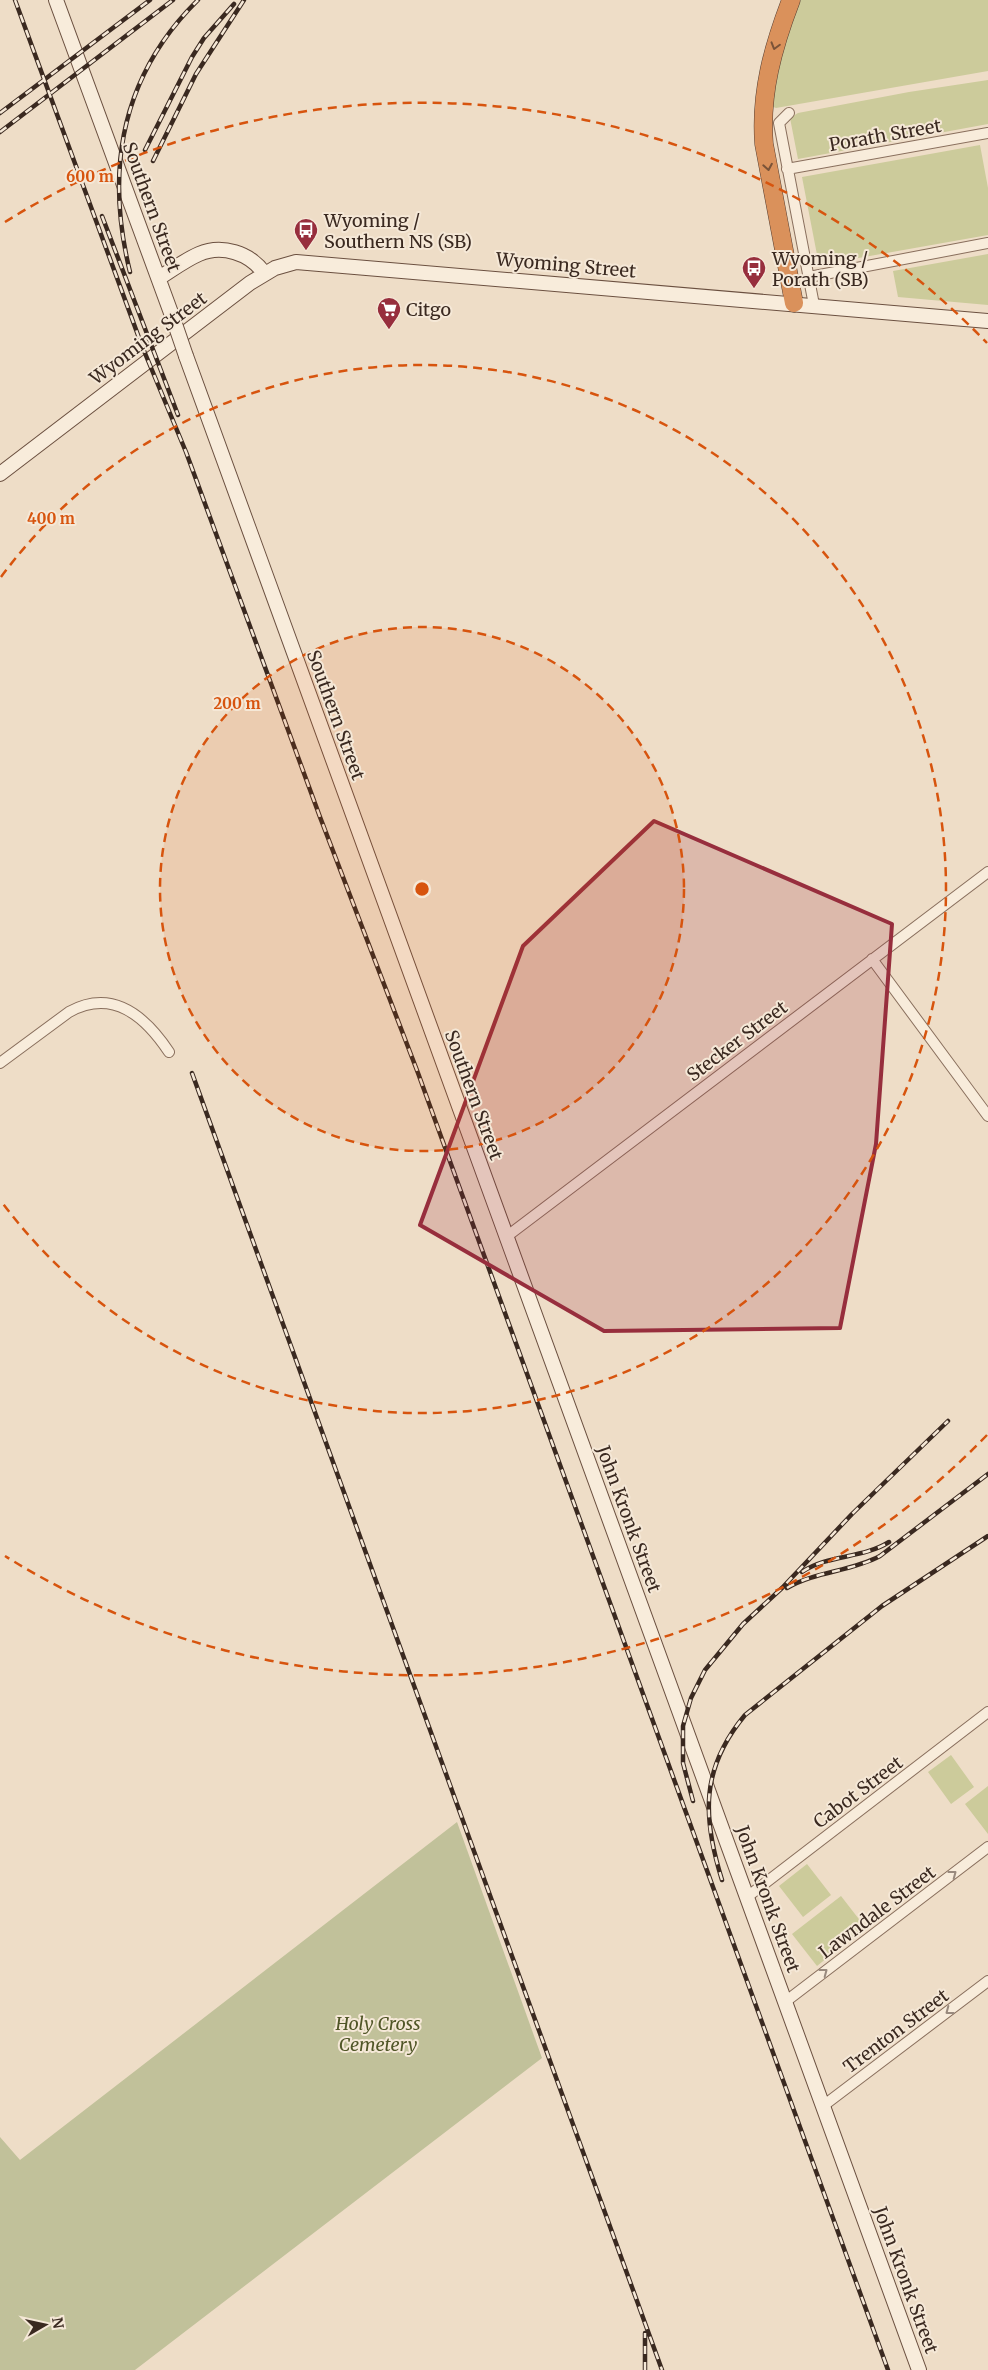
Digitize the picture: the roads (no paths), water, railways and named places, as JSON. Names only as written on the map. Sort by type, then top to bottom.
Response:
[{"type":"highway","points":[[791,0],[767,74],[763,119],[764,144],[794,303]]},
{"type":"street","name":"Southern Street","points":[[56,0],[159,278],[581,1442]]},
{"type":"street","points":[[789,113],[779,124],[814,305]]},
{"type":"street","name":"Porath Street","points":[[787,170],[988,133]]},
{"type":"street","points":[[809,277],[988,244]]},
{"type":"street","points":[[159,278],[200,253],[215,250],[240,252],[255,262],[264,273]]},
{"type":"street","name":"Wyoming Street","points":[[0,474],[264,273],[284,265],[309,262],[988,321]]},
{"type":"street","name":"Stecker Street","points":[[506,1237],[988,872]]},
{"type":"street","points":[[872,960],[974,1094],[988,1116]]},
{"type":"street","points":[[0,1063],[69,1012],[79,1007],[93,1004],[122,1008],[138,1016],[152,1028],[169,1052]]},
{"type":"street","name":"John Kronk Street","points":[[581,1442],[918,2370]]},
{"type":"street","name":"Cabot Street","points":[[747,1896],[988,1712]]},
{"type":"street","name":"Lawndale Street","points":[[785,2002],[988,1847]]},
{"type":"street","name":"Trenton Street","points":[[823,2106],[988,1981]]},
{"type":"railway","points":[[15,0],[142,346],[186,452],[320,817],[418,1073],[888,2370]]},
{"type":"railway","points":[[0,113],[150,0]]},
{"type":"railway","points":[[0,132],[173,0]]},
{"type":"railway","points":[[130,272],[119,197],[120,161],[126,126],[136,93],[151,60],[172,29],[198,0]]},
{"type":"railway","points":[[153,161],[196,74],[244,0]]},
{"type":"railway","points":[[145,150],[192,57],[204,38],[234,4]]},
{"type":"railway","points":[[102,216],[178,415]]},
{"type":"railway","points":[[192,1073],[662,2370]]},
{"type":"railway","points":[[693,1801],[683,1763],[683,1726],[691,1698],[705,1670],[743,1624],[782,1588],[852,1514],[948,1421]]},
{"type":"railway","points":[[787,1588],[798,1582],[857,1565],[880,1556],[988,1474]]},
{"type":"railway","points":[[722,1880],[711,1835],[710,1793],[713,1774],[720,1754],[745,1715],[882,1606],[988,1536]]},
{"type":"railway","points":[[802,1572],[823,1562],[868,1551],[889,1542]]},
{"type":"railway","points":[[645,2333],[645,2370]]},
{"type":"place","name":"Wyoming / Southern NS (SB)","points":[[306,251]]},
{"type":"place","name":"Wyoming / Porath (SB)","points":[[754,289]]},
{"type":"place","name":"Citgo","points":[[389,330]]},
{"type":"park label","name":"Holy Cross Cemetery","points":[[378,2033]]}]
